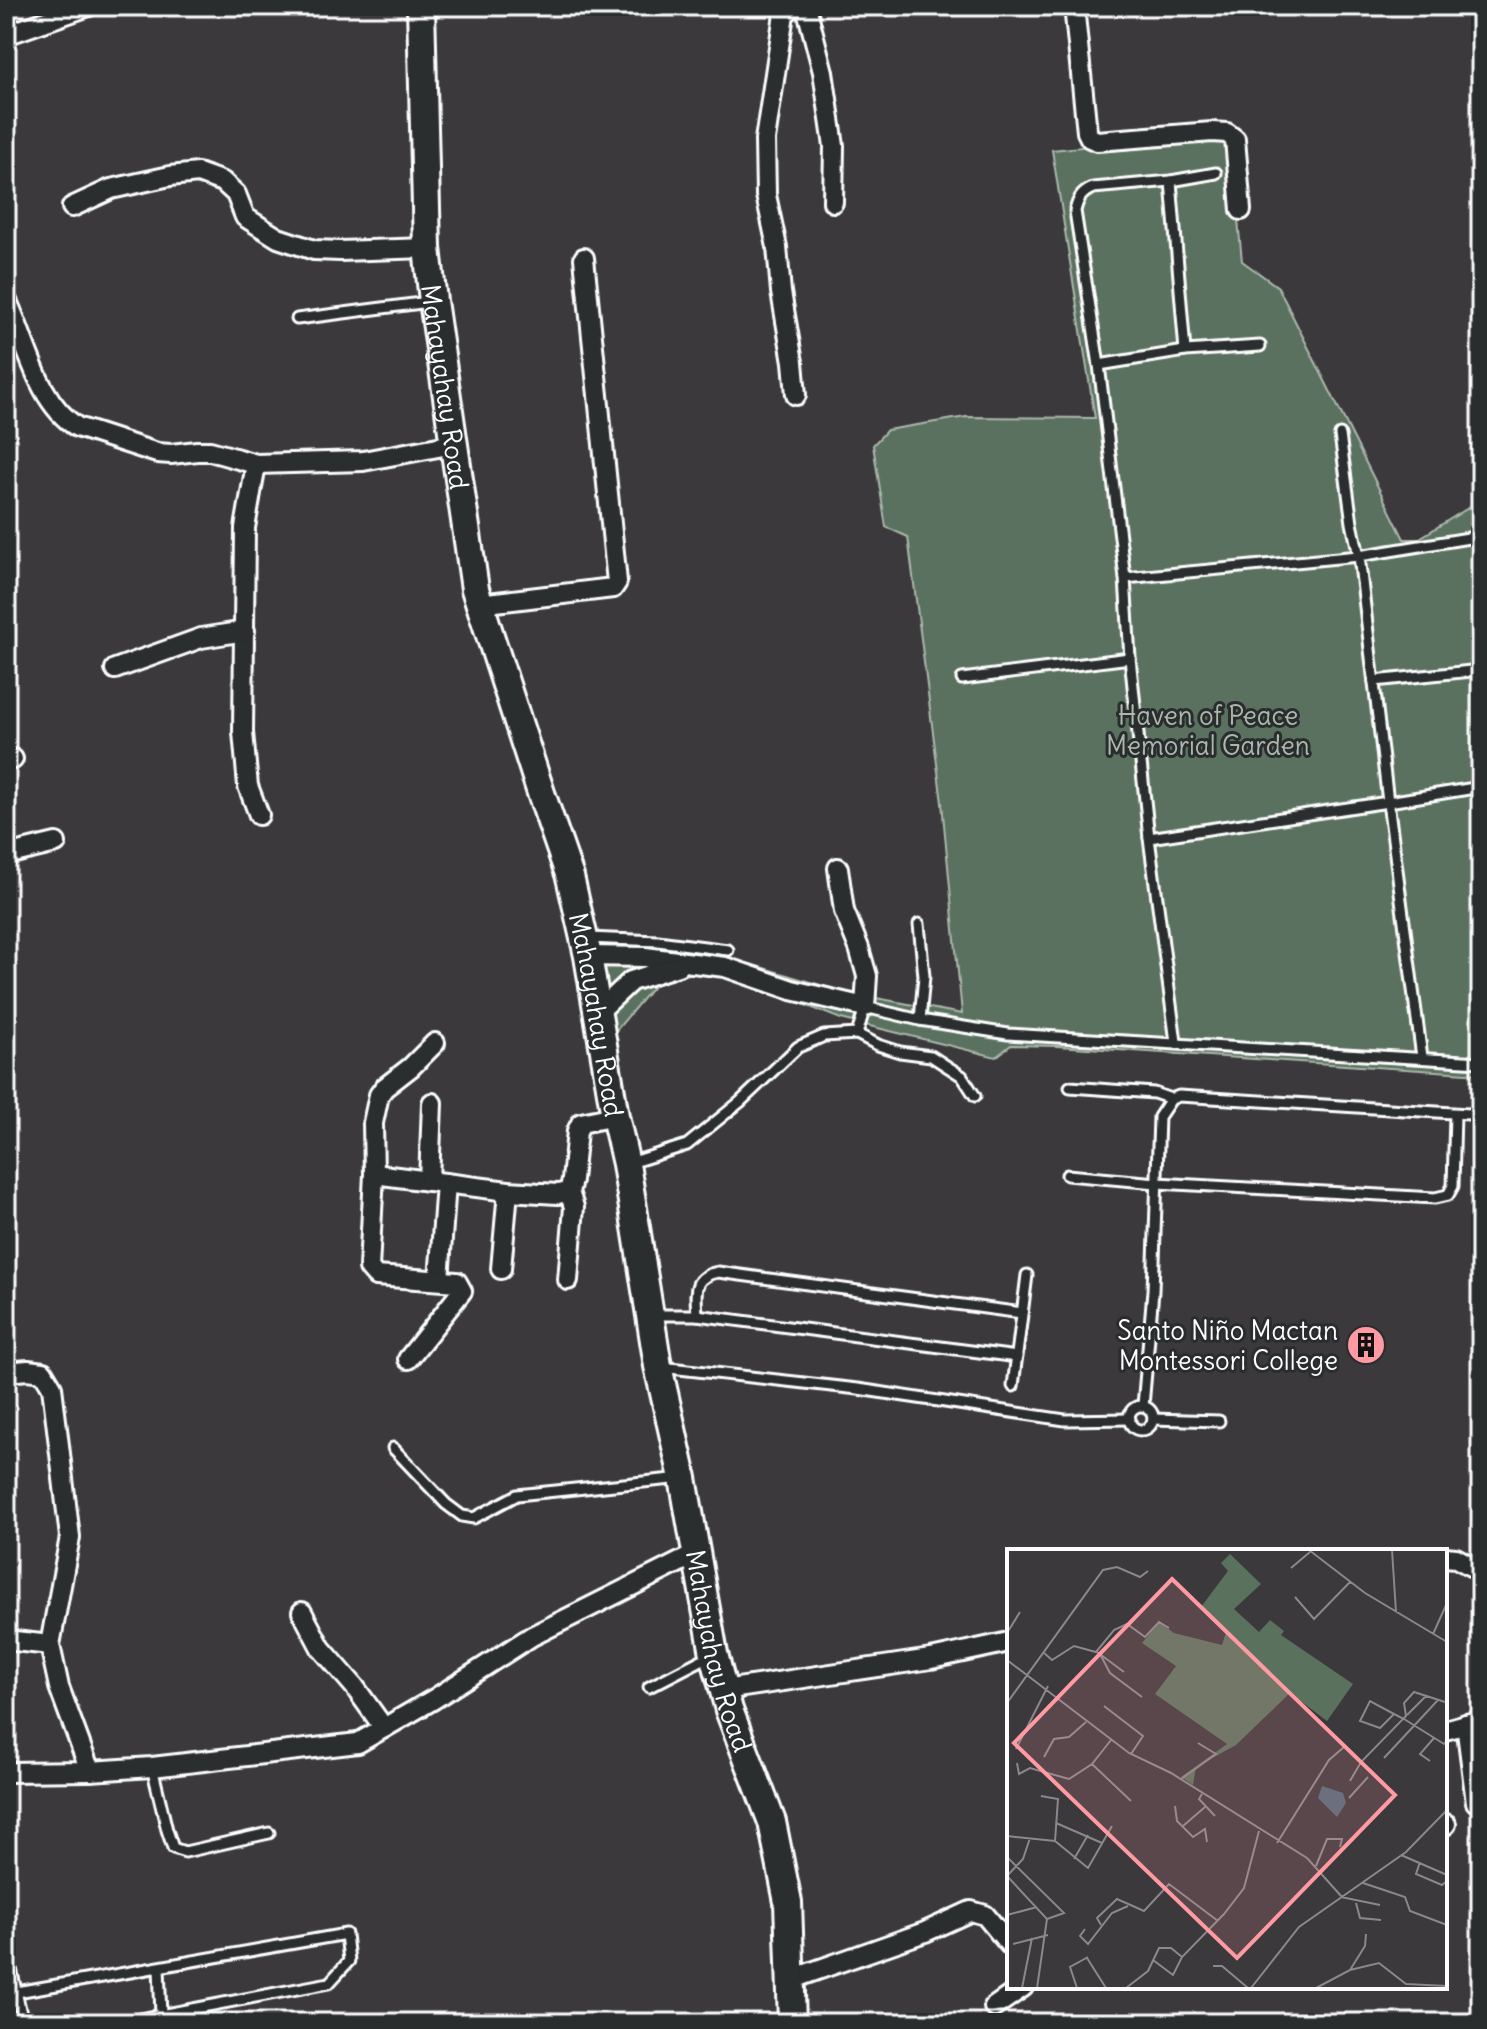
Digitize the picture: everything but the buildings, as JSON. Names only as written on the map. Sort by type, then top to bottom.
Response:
[{"type":"street","points":[[6,35],[89,6]]},
{"type":"street","name":"Mahayahay Road","points":[[421,6],[427,248],[475,589],[570,877],[586,947],[626,1164],[658,1366],[683,1478],[714,1654],[729,1710],[772,1822],[788,1902],[792,2023]]},
{"type":"street","points":[[796,395],[777,247],[766,202],[765,140],[784,14],[799,6]]},
{"type":"street","points":[[806,6],[823,72],[834,146],[833,202]]},
{"type":"street","points":[[1074,6],[1090,138],[1097,141],[1227,133],[1235,139],[1241,210]]},
{"type":"street","points":[[72,207],[111,189],[198,173],[223,182],[236,194],[245,217],[278,238],[314,250],[427,248]]},
{"type":"street","points":[[479,604],[613,588],[617,582],[584,258]]},
{"type":"street","points":[[6,299],[35,373],[66,420],[77,427],[157,453],[210,451],[256,464],[363,461],[454,444]]},
{"type":"street","points":[[256,464],[245,528],[243,732],[245,771],[259,815]]},
{"type":"street","points":[[115,669],[201,638],[245,631]]},
{"type":"street","points":[[6,855],[56,843]]},
{"type":"street","points":[[586,947],[725,967],[792,990],[865,1007],[867,976],[844,911],[838,868]]},
{"type":"street","points":[[597,1013],[631,981],[689,963]]},
{"type":"street","points":[[408,1359],[462,1291],[457,1282],[376,1276],[369,1268],[374,1174],[373,1123],[379,1095],[384,1088],[435,1043]]},
{"type":"street","points":[[432,1103],[438,1182],[439,1280]]},
{"type":"street","points":[[568,1280],[574,1207],[569,1192],[578,1126],[615,1116]]},
{"type":"street","points":[[374,1174],[508,1191],[569,1192]]},
{"type":"street","points":[[501,1269],[508,1191]]},
{"type":"street","points":[[6,1372],[43,1372],[52,1387],[70,1537],[50,1645],[59,1687],[90,1771]]},
{"type":"street","points":[[6,1772],[152,1767],[358,1743],[532,1636],[696,1554]]},
{"type":"street","points":[[1447,1557],[1456,1558],[1480,1571]]},
{"type":"street","points":[[302,1612],[321,1648],[354,1686],[384,1728]]},
{"type":"street","points":[[6,1640],[50,1645]]},
{"type":"street","points":[[724,1690],[931,1659],[1007,1642]]},
{"type":"street","points":[[1447,1729],[1473,1722],[1476,1802]]},
{"type":"street","points":[[792,1979],[925,1932],[971,1911],[985,1915],[1007,1942]]},
{"type":"street","points":[[994,2007],[1020,1989]]},
{"type":"lane","points":[[1176,1042],[1149,838],[1125,578],[1099,365],[1075,211],[1083,192],[1093,188],[1171,181],[1216,173]]},
{"type":"lane","points":[[1171,181],[1185,351]]},
{"type":"lane","points":[[297,319],[433,301]]},
{"type":"lane","points":[[1099,365],[1185,351],[1260,346]]},
{"type":"lane","points":[[1340,435],[1359,556],[1422,1057]]},
{"type":"lane","points":[[1125,578],[1359,556],[1481,536]]},
{"type":"lane","points":[[962,679],[1130,658]]},
{"type":"lane","points":[[1374,681],[1481,670]]},
{"type":"lane","points":[[1149,838],[1481,787]]},
{"type":"lane","points":[[919,924],[924,976],[920,1020]]},
{"type":"lane","points":[[586,947],[658,941],[728,950]]},
{"type":"lane","points":[[857,1034],[865,1007],[920,1020],[1008,1034],[1481,1062]]},
{"type":"lane","points":[[626,1164],[687,1145],[740,1102],[798,1047],[824,1036],[857,1034],[900,1052],[931,1056],[962,1076],[975,1096]]},
{"type":"lane","points":[[1070,1087],[1154,1093],[1171,1099]]},
{"type":"lane","points":[[1143,1406],[1153,1291],[1159,1117],[1171,1099],[1179,1096],[1469,1114]]},
{"type":"lane","points":[[1067,1175],[1435,1198],[1448,1195],[1453,1186],[1455,1114]]},
{"type":"lane","points":[[697,1315],[696,1290],[700,1280],[718,1272],[1022,1313]]},
{"type":"lane","points":[[1013,1386],[1027,1275]]},
{"type":"lane","points":[[649,1315],[697,1315],[1017,1357]]},
{"type":"lane","points":[[658,1366],[858,1389],[1065,1420],[1130,1419]]},
{"type":"lane","points":[[1143,1406],[1150,1410],[1153,1419],[1144,1430],[1134,1427],[1130,1419],[1135,1408],[1143,1406]]},
{"type":"lane","points":[[1153,1419],[1219,1421]]},
{"type":"lane","points":[[393,1448],[446,1504],[462,1516],[474,1518],[517,1495],[683,1478]]},
{"type":"lane","points":[[649,1687],[714,1654]]},
{"type":"lane","points":[[152,1767],[173,1848],[185,1852],[269,1833]]},
{"type":"lane","points":[[17,1992],[346,1934],[349,1961],[329,1983],[118,2023]]},
{"type":"lane","points":[[9,1959],[23,2023]]},
{"type":"lane","points":[[159,1968],[161,2015]]},
{"type":"green space","name":"Haven of Peace Memorial Garden","points":[[1226,138],[1242,261],[1278,287],[1404,539],[1418,539],[1481,500],[1481,1074],[1057,1046],[1011,1045],[996,1057],[841,1019],[710,968],[655,984],[614,1033],[597,945],[685,950],[750,964],[844,992],[962,1014],[942,803],[908,537],[886,527],[873,445],[887,430],[966,417],[1095,418],[1052,150],[1091,146],[1093,151]]},
{"type":"place","name":"Santo Niño Mactan Montessori College","points":[[1366,1345]]}]
